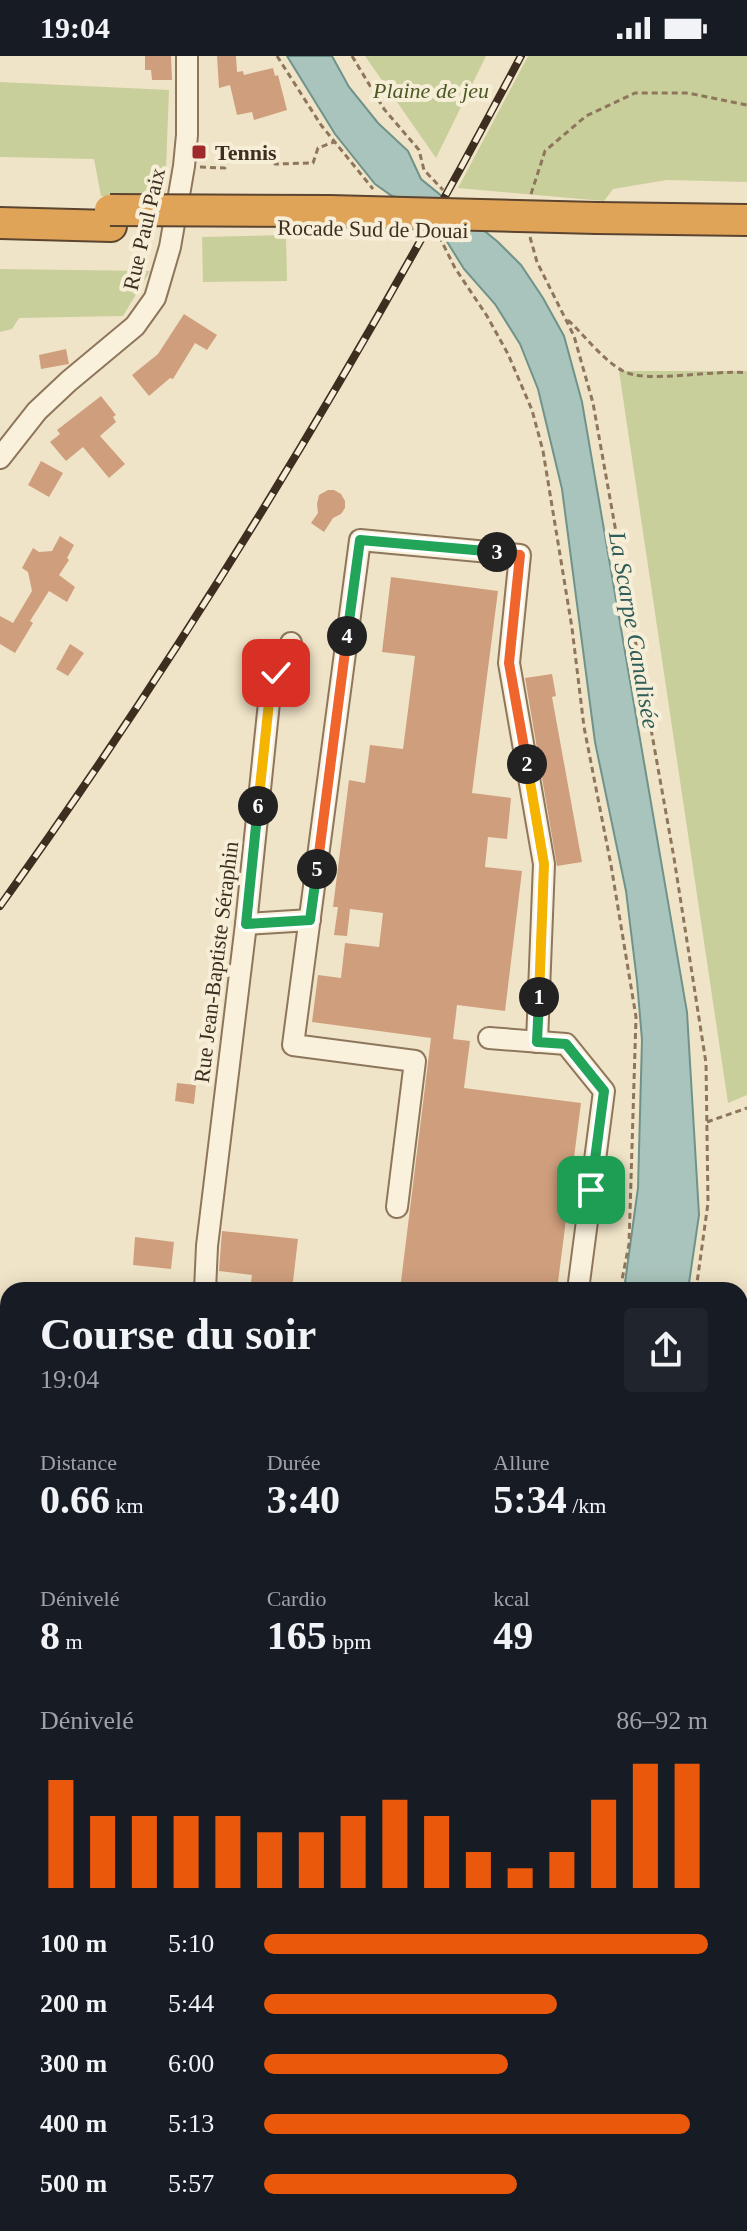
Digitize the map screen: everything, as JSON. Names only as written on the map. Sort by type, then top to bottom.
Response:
[{"type":"highway","name":"Rocade Sud de Douai","points":[[0,211],[344,228],[597,226],[747,220]]},
{"type":"highway","name":"Rocade Sud de Douai","points":[[0,223],[110,218]]},
{"type":"highway","name":"Rocade Sud de Douai","points":[[597,226],[747,234]]},
{"type":"street","name":"Rue Paul Paix","points":[[0,458],[37,411],[128,332],[149,309],[160,287],[184,166],[187,56]]},
{"type":"street","points":[[397,1207],[415,1061],[293,1045],[360,540],[520,555],[509,663],[544,864],[537,1042]]},
{"type":"street","name":"Rue Jean-Baptiste Séraphin","points":[[205,1282],[272,684],[291,643]]},
{"type":"street","points":[[246,924],[310,920]]},
{"type":"street","points":[[489,1038],[566,1044],[604,1091],[579,1282]]},
{"type":"path","points":[[277,56],[334,142],[378,195]]},
{"type":"path","points":[[352,56],[384,109],[419,150],[424,170],[434,181]]},
{"type":"path","points":[[530,200],[545,151],[586,116],[635,93],[688,93],[747,105]]},
{"type":"path","points":[[184,166],[225,168],[231,154],[266,150],[275,164],[313,163],[318,148],[334,142]]},
{"type":"path","points":[[436,230],[455,268],[508,354],[532,410],[543,451],[572,628],[584,727],[636,1017],[629,1244],[622,1282]]},
{"type":"path","points":[[531,247],[574,336],[593,403],[674,858],[706,1063],[708,1203],[697,1282]]},
{"type":"path","points":[[565,318],[626,373],[656,376],[747,373]]},
{"type":"path","points":[[707,1122],[747,1108]]},
{"type":"green space","name":"Plaine de jeu","points":[[365,56],[486,56],[436,158]]},
{"type":"green space","points":[[528,56],[747,56],[747,182],[667,180],[613,189],[604,201],[458,188]]},
{"type":"green space","points":[[0,82],[169,90],[165,196],[101,196],[94,159],[0,157]]},
{"type":"green space","points":[[286,235],[287,281],[203,282],[202,237]]},
{"type":"green space","points":[[0,269],[150,271],[123,316],[19,318],[12,329],[0,332]]},
{"type":"green space","points":[[619,371],[747,371],[747,1095],[728,1103]]},
{"type":"water","points":[[287,56],[332,56],[349,87],[378,123],[408,151],[421,179],[498,242],[521,265],[564,336],[582,402],[687,1012],[699,1215],[689,1282],[625,1282],[638,1188],[642,1040],[637,981],[626,891],[595,742],[562,489],[538,389],[520,344],[495,304],[464,269],[441,232],[409,200],[392,196],[375,184],[335,134]]},
{"type":"building","points":[[145,56],[171,56],[172,80],[152,80],[151,70],[145,70]]},
{"type":"building","points":[[217,56],[236,56],[237,72],[243,71],[244,75],[273,68],[275,76],[278,75],[287,110],[254,120],[252,112],[237,115],[230,85],[219,88]]},
{"type":"building","points":[[184,314],[217,335],[207,350],[195,343],[173,379],[170,378],[149,396],[132,375],[158,354]]},
{"type":"building","points":[[66,349],[69,364],[41,369],[39,355]]},
{"type":"building","points":[[101,396],[116,415],[113,417],[116,422],[100,436],[125,464],[109,478],[83,447],[66,461],[50,442],[60,434],[57,430]]},
{"type":"building","points":[[41,461],[63,473],[49,497],[28,485]]},
{"type":"building","points":[[328,490],[341,494],[345,508],[333,518],[324,532],[311,523],[318,513],[319,495]]},
{"type":"building","points":[[60,536],[74,545],[59,575],[75,587],[67,602],[49,591],[15,653],[0,644],[0,616],[13,623],[32,591],[28,572],[22,568],[33,548],[39,552],[52,551]]},
{"type":"building","points":[[391,577],[498,591],[472,793],[511,798],[507,839],[488,837],[485,867],[522,871],[505,1011],[457,1005],[453,1039],[470,1041],[464,1088],[581,1103],[558,1282],[401,1282],[431,1038],[312,1022],[318,975],[341,978],[345,943],[379,947],[383,913],[350,909],[347,936],[334,935],[338,907],[333,907],[349,780],[365,783],[370,745],[403,749],[415,656],[382,652]]},
{"type":"building","points":[[70,644],[84,653],[68,676],[56,669]]},
{"type":"building","points":[[552,674],[556,696],[552,697],[582,862],[557,866],[525,678]]},
{"type":"building","points":[[177,1083],[196,1085],[194,1104],[175,1101]]},
{"type":"building","points":[[222,1231],[298,1239],[293,1282],[251,1282],[252,1275],[219,1271]]},
{"type":"building","points":[[135,1237],[174,1242],[171,1269],[133,1265]]},
{"type":"railway","points":[[0,906],[141,700],[275,490],[401,274],[521,56]]},
{"type":"place","name":"Tennis","points":[[199,152]]},
{"type":"route","points":[[276,673],[270,693],[246,924],[310,920],[360,540],[520,555],[509,663],[544,864],[537,1042],[566,1044],[604,1091],[591,1190]]},
{"type":"water label","name":"La Scarpe Canalisée","points":[[634,630]]}]
